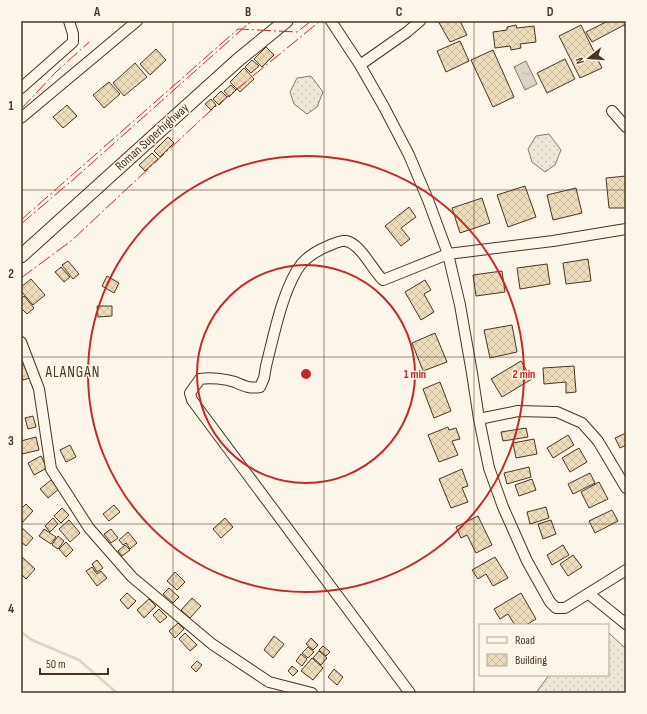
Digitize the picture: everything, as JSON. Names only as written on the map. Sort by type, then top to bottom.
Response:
[{"type":"main road","name":"Roman Superhighway","points":[[21,256],[238,60],[286,21]]},
{"type":"street","points":[[21,88],[73,42],[73,34],[69,21]]},
{"type":"street","points":[[21,118],[137,21]]},
{"type":"street","points":[[331,21],[360,64],[409,155],[448,254],[462,316],[479,419],[489,468],[502,507],[527,561],[550,602],[556,608],[565,608],[626,570]]},
{"type":"street","points":[[360,64],[407,32],[420,21]]},
{"type":"street","points":[[21,124],[30,110]]},
{"type":"street","points":[[612,111],[626,127]]},
{"type":"street","points":[[410,693],[192,400],[190,393],[200,379],[210,377],[234,382],[245,387],[260,387],[264,378],[287,289],[297,269],[313,253],[321,248],[345,241],[351,243],[362,252],[378,276],[383,280],[448,254],[626,230]]},
{"type":"street","points":[[21,342],[39,389],[52,469],[89,528],[132,577],[212,644],[269,682],[312,693]]},
{"type":"street","points":[[479,419],[518,411],[556,412],[582,423],[598,440],[626,488]]},
{"type":"street","points":[[589,594],[626,624]]},
{"type":"shaded area","points":[[311,76],[323,92],[317,107],[307,114],[294,104],[290,92],[297,78]]},
{"type":"shaded area","points":[[549,134],[561,150],[555,165],[545,172],[532,162],[528,149],[536,136]]},
{"type":"shaded area","points":[[609,633],[626,649],[626,693],[536,693],[548,676],[609,676]]},
{"type":"water","points":[[526,61],[537,84],[525,90],[514,67]]},
{"type":"building","points":[[438,21],[460,21],[467,35],[450,42]]},
{"type":"building","points":[[608,21],[626,21],[626,24],[592,42],[586,32]]},
{"type":"building","points":[[516,25],[517,28],[534,26],[536,42],[520,44],[521,48],[511,50],[510,46],[495,48],[493,32],[507,30],[507,27]]},
{"type":"building","points":[[581,25],[602,68],[580,78],[559,36]]},
{"type":"building","points":[[460,41],[469,61],[446,72],[437,51]]},
{"type":"building","points":[[266,47],[274,55],[262,67],[254,59]]},
{"type":"building","points":[[156,49],[166,60],[150,75],[140,64]]},
{"type":"building","points":[[493,50],[514,97],[493,107],[471,60]]},
{"type":"building","points":[[565,59],[575,79],[547,93],[537,73]]},
{"type":"building","points":[[252,60],[259,66],[251,73],[245,67]]},
{"type":"building","points":[[135,63],[147,77],[124,96],[113,83]]},
{"type":"building","points":[[244,68],[254,79],[240,92],[230,82]]},
{"type":"building","points":[[109,82],[120,94],[104,108],[93,95]]},
{"type":"building","points":[[231,85],[236,90],[229,97],[224,91]]},
{"type":"building","points":[[221,91],[227,97],[219,105],[213,99]]},
{"type":"building","points":[[211,99],[216,105],[211,110],[205,104]]},
{"type":"building","points":[[67,105],[77,116],[63,128],[53,117]]},
{"type":"building","points":[[168,137],[174,143],[160,157],[154,151]]},
{"type":"building","points":[[152,153],[158,159],[145,171],[139,165]]},
{"type":"building","points":[[626,176],[626,208],[609,208],[606,178]]},
{"type":"building","points":[[525,186],[536,217],[508,227],[497,195]]},
{"type":"building","points":[[576,188],[582,213],[553,220],[547,195]]},
{"type":"building","points":[[482,198],[490,223],[460,233],[452,208]]},
{"type":"building","points":[[409,207],[416,217],[401,228],[410,239],[401,246],[385,226]]},
{"type":"building","points":[[588,259],[591,281],[566,284],[563,263]]},
{"type":"building","points":[[68,261],[79,274],[73,279],[62,265]]},
{"type":"building","points":[[547,264],[550,284],[520,289],[517,268]]},
{"type":"building","points":[[61,267],[70,277],[64,282],[55,272]]},
{"type":"building","points":[[502,271],[505,292],[476,296],[473,275]]},
{"type":"building","points":[[107,276],[119,283],[114,293],[102,286]]},
{"type":"building","points":[[31,279],[45,295],[33,305],[21,291],[21,287]]},
{"type":"building","points":[[425,280],[431,290],[424,294],[434,312],[421,320],[405,292]]},
{"type":"building","points":[[24,296],[34,308],[27,314],[21,308],[21,299]]},
{"type":"building","points":[[97,306],[112,306],[112,316],[98,317]]},
{"type":"building","points":[[512,325],[517,352],[490,358],[484,330]]},
{"type":"building","points":[[435,333],[447,362],[423,371],[412,343]]},
{"type":"building","points":[[521,361],[532,379],[502,397],[491,379]]},
{"type":"building","points":[[26,364],[30,378],[23,380],[21,366]]},
{"type":"building","points":[[574,366],[576,392],[566,393],[566,382],[544,384],[543,368]]},
{"type":"building","points":[[440,382],[451,411],[434,418],[423,389]]},
{"type":"building","points":[[33,416],[36,427],[28,429],[25,418]]},
{"type":"building","points":[[448,427],[449,430],[456,428],[460,439],[452,441],[458,455],[439,462],[428,435]]},
{"type":"building","points":[[526,428],[528,437],[503,441],[501,432]]},
{"type":"building","points":[[626,433],[626,445],[620,448],[615,438]]},
{"type":"building","points":[[568,435],[574,445],[553,458],[547,448]]},
{"type":"building","points":[[36,437],[39,450],[22,454],[21,441]]},
{"type":"building","points":[[534,439],[537,454],[516,458],[513,443]]},
{"type":"building","points":[[70,445],[76,457],[66,462],[60,450]]},
{"type":"building","points":[[579,448],[587,462],[570,472],[562,458]]},
{"type":"building","points":[[41,456],[47,468],[34,475],[28,463]]},
{"type":"building","points":[[529,467],[531,477],[507,484],[504,473]]},
{"type":"building","points":[[462,469],[468,486],[462,488],[468,502],[451,508],[439,479]]},
{"type":"building","points":[[590,473],[595,483],[573,494],[568,484]]},
{"type":"building","points":[[532,479],[536,490],[519,496],[515,485]]},
{"type":"building","points":[[51,480],[59,489],[48,498],[40,489]]},
{"type":"building","points":[[599,482],[608,499],[589,508],[581,492]]},
{"type":"building","points":[[26,504],[33,511],[21,524],[21,509]]},
{"type":"building","points":[[114,505],[120,512],[109,521],[103,514]]},
{"type":"building","points":[[546,507],[549,518],[530,524],[527,512]]},
{"type":"building","points":[[62,508],[69,515],[61,523],[54,516]]},
{"type":"building","points":[[612,510],[618,521],[595,533],[589,521]]},
{"type":"building","points":[[478,516],[492,545],[476,553],[467,535],[461,538],[456,527]]},
{"type":"building","points":[[53,518],[58,524],[50,532],[45,526]]},
{"type":"building","points":[[225,518],[233,527],[221,538],[213,529]]},
{"type":"building","points":[[69,520],[80,533],[70,542],[59,529]]},
{"type":"building","points":[[551,520],[556,534],[543,539],[538,524]]},
{"type":"building","points":[[21,527],[33,538],[26,546],[21,542]]},
{"type":"building","points":[[44,529],[56,537],[51,544],[39,536]]},
{"type":"building","points":[[111,529],[118,538],[111,543],[104,534]]},
{"type":"building","points":[[128,532],[137,543],[130,549],[126,543],[123,545],[119,540]]},
{"type":"building","points":[[58,536],[64,541],[58,549],[52,545]]},
{"type":"building","points":[[66,542],[73,550],[66,557],[59,549]]},
{"type":"building","points":[[125,545],[130,550],[122,556],[118,551]]},
{"type":"building","points":[[563,545],[569,555],[552,565],[547,555]]},
{"type":"building","points":[[573,555],[582,567],[568,576],[560,564]]},
{"type":"building","points":[[21,556],[35,569],[26,579],[21,574]]},
{"type":"building","points":[[495,557],[508,578],[493,586],[486,574],[478,579],[472,570]]},
{"type":"building","points":[[97,560],[103,568],[97,572],[92,564]]},
{"type":"building","points":[[92,567],[97,574],[101,571],[107,578],[97,586],[86,571]]},
{"type":"building","points":[[175,572],[185,582],[177,590],[167,581]]},
{"type":"building","points":[[169,588],[179,597],[173,603],[163,594]]},
{"type":"building","points":[[127,593],[136,601],[128,609],[120,600]]},
{"type":"building","points":[[521,593],[536,619],[528,624],[514,624],[508,614],[500,619],[494,609]]},
{"type":"building","points":[[192,598],[201,606],[190,618],[181,610]]},
{"type":"building","points":[[149,599],[156,606],[144,618],[137,610]]},
{"type":"building","points":[[159,609],[167,617],[160,623],[153,615]]},
{"type":"building","points":[[178,623],[184,629],[175,638],[169,631]]},
{"type":"building","points":[[185,633],[197,645],[190,651],[179,639]]},
{"type":"building","points":[[274,636],[284,644],[273,658],[264,650]]},
{"type":"building","points":[[311,638],[318,645],[313,650],[306,644]]},
{"type":"building","points":[[323,646],[330,652],[326,656],[319,650]]},
{"type":"building","points":[[308,647],[314,652],[308,658],[302,653]]},
{"type":"building","points":[[319,651],[327,658],[321,665],[313,658]]},
{"type":"building","points":[[301,654],[307,659],[302,666],[296,661]]},
{"type":"building","points":[[312,658],[323,668],[313,680],[301,671]]},
{"type":"building","points":[[197,661],[202,665],[196,672],[191,667]]},
{"type":"building","points":[[292,666],[298,671],[293,676],[288,671]]},
{"type":"building","points":[[334,669],[343,677],[337,685],[328,677]]},
{"type":"waterway","points":[[21,632],[32,640],[79,660],[117,693]]},
{"type":"power","points":[[21,224],[253,21]]},
{"type":"power","points":[[21,220],[238,29],[297,32],[311,21]]},
{"type":"power","points":[[21,278],[71,241],[209,112],[320,21]]},
{"type":"power","points":[[21,109],[56,72],[89,42]]},
{"type":"district","name":"ALANGAN","points":[[73,372]]}]
